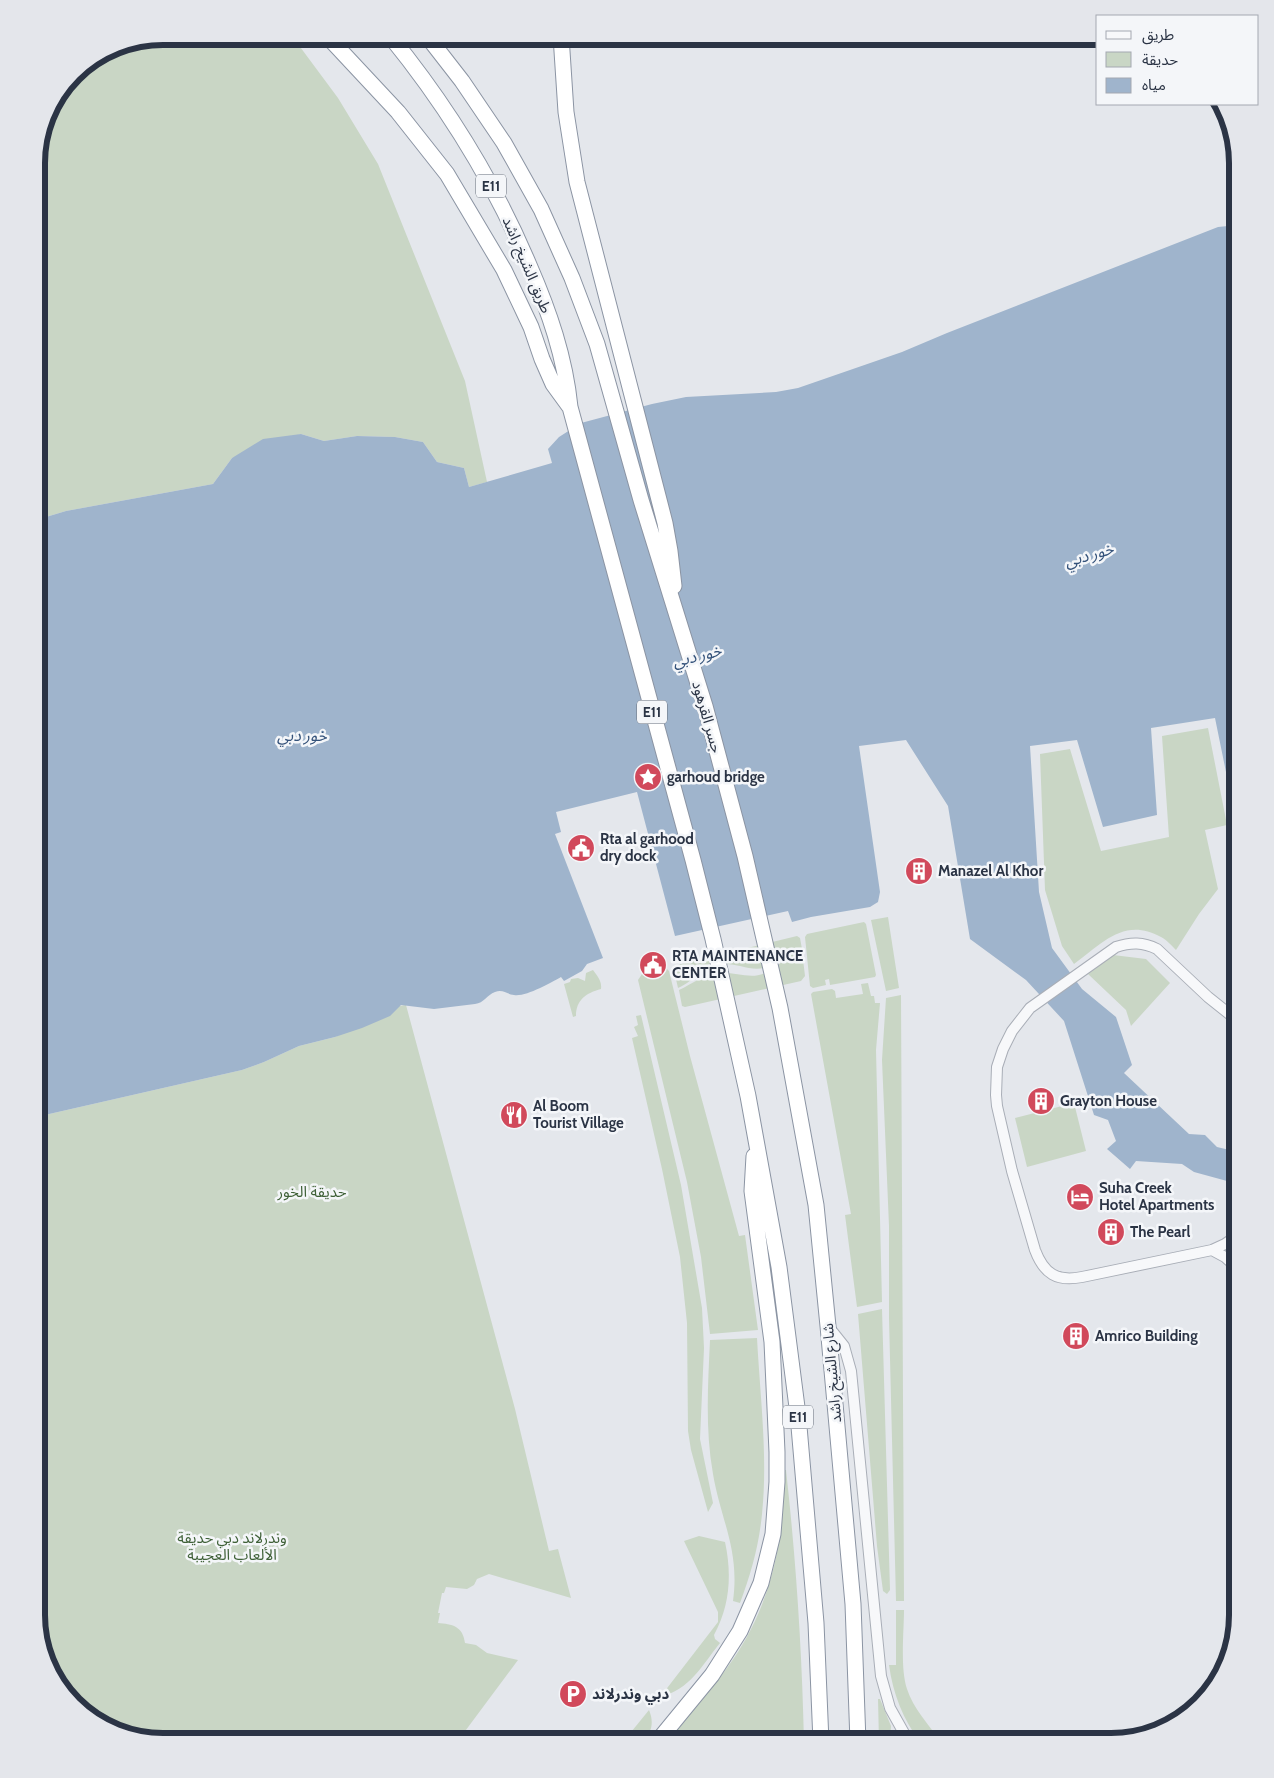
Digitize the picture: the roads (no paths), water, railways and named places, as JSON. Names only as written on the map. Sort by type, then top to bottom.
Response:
[{"type":"highway","points":[[335,45],[398,112],[447,174],[504,270],[531,327],[553,384],[570,407]]},
{"type":"highway","name":"طريق الشيخ راشد","points":[[397,45],[438,99],[486,175],[504,209],[528,262],[549,316],[561,352],[570,407]]},
{"type":"highway","name":"جسر القرهود","points":[[434,45],[484,111],[523,176],[561,252],[597,344],[641,500],[702,698],[732,806],[780,1008]]},
{"type":"highway","points":[[562,45],[566,112],[573,159],[616,339],[664,524],[674,579],[674,607]]},
{"type":"highway","points":[[563,65],[566,45]]},
{"type":"highway","name":"E11","points":[[570,407],[693,860],[731,1018],[757,1145],[779,1267],[798,1415],[816,1623],[821,1733]]},
{"type":"highway","name":"شارع الشيخ راشد","points":[[780,1008],[816,1205],[853,1604],[858,1733]]},
{"type":"highway","points":[[664,1733],[712,1675],[740,1631],[761,1583],[773,1534],[777,1482],[772,1342],[752,1191],[757,1145]]},
{"type":"street","points":[[1229,1014],[1208,997],[1166,955],[1148,944],[1126,943],[1116,947],[1030,1008],[1012,1031],[1003,1049],[997,1067],[996,1095],[1012,1171],[1039,1262],[1047,1271],[1058,1277],[1070,1279],[1212,1250],[1229,1241]]},
{"type":"street","points":[[1212,1250],[1229,1261]]},
{"type":"street","points":[[828,1326],[844,1346],[851,1371],[881,1676],[890,1708],[903,1733]]},
{"type":"water","name":"خور دبي","points":[[1229,226],[1229,787],[1215,718],[1151,728],[1157,815],[1103,827],[1077,740],[1030,746],[1039,892],[1052,948],[1082,989],[1116,1017],[1132,1065],[1124,1073],[1189,1134],[1205,1135],[1217,1147],[1229,1150],[1229,1182],[1194,1172],[1182,1164],[1136,1161],[1130,1169],[1107,1149],[1116,1141],[1108,1120],[1094,1115],[1064,1021],[1026,980],[970,939],[948,806],[906,740],[859,746],[880,892],[878,902],[870,907],[792,922],[788,911],[675,936],[637,792],[556,812],[561,832],[555,834],[603,958],[587,964],[582,971],[564,981],[561,977],[525,994],[514,995],[498,991],[475,1004],[434,1009],[401,1005],[390,1016],[362,1028],[299,1046],[242,1070],[45,1115],[45,517],[66,511],[213,484],[232,458],[263,439],[301,434],[324,441],[357,436],[395,437],[423,442],[437,462],[464,468],[469,487],[552,463],[548,449],[559,437],[581,423],[686,397],[776,392],[798,388],[902,352],[1218,227]]},
{"type":"place","name":"garhoud bridge","points":[[648,777]]},
{"type":"place","name":"Rta al garhood dry dock","points":[[581,848]]},
{"type":"place","name":"Manazel Al Khor","points":[[919,871]]},
{"type":"place","name":"RTA MAINTENANCE CENTER","points":[[653,965]]},
{"type":"place","name":"Grayton House","points":[[1041,1101]]},
{"type":"place","name":"Al Boom Tourist Village","points":[[514,1115]]},
{"type":"place","name":"Suha Creek Hotel Apartments","points":[[1080,1197]]},
{"type":"place","name":"The Pearl","points":[[1111,1232]]},
{"type":"place","name":"Amrico Building","points":[[1076,1336]]},
{"type":"place","name":"دبي وندرلاند","points":[[573,1694]]},
{"type":"park label","name":"حديقة الخور","points":[[312,1192]]},
{"type":"park label","name":"وندرلاند دبي حديقة الألعاب العجيبة","points":[[232,1546]]}]
